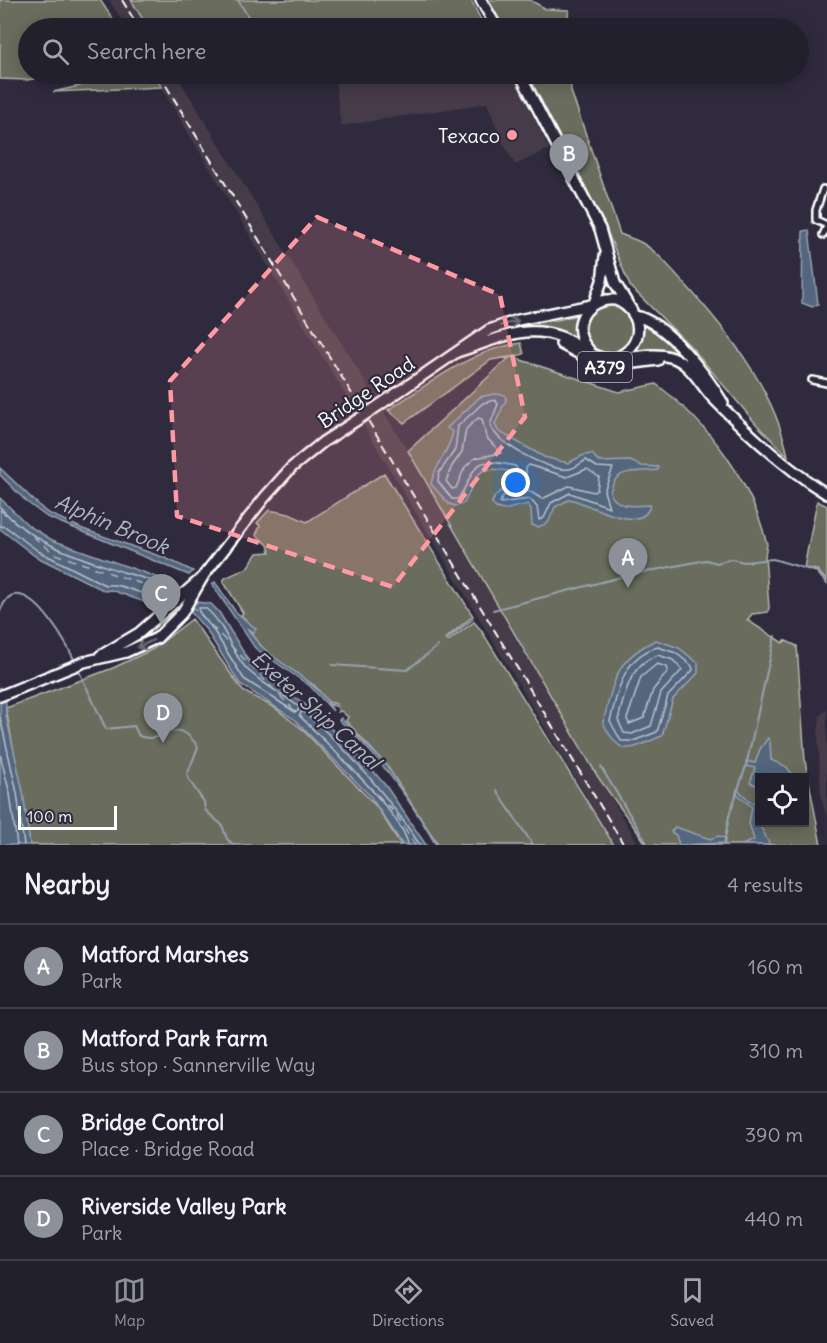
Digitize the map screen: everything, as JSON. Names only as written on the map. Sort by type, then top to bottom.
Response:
[{"type":"main road","points":[[481,0],[491,18]]},
{"type":"main road","points":[[525,84],[606,243],[615,283],[634,313]]},
{"type":"main road","name":"A379","points":[[592,353],[583,343],[579,330],[581,319],[592,304],[602,281],[606,243]]},
{"type":"main road","name":"A379","points":[[592,304],[616,300],[652,322],[666,333],[717,393],[728,410]]},
{"type":"main road","name":"Bridge Road","points":[[98,657],[135,636],[204,575],[291,468],[323,442],[460,351],[474,338],[498,326],[592,304]]},
{"type":"main road","name":"A379","points":[[618,357],[636,341],[638,329],[634,313]]},
{"type":"main road","name":"A379","points":[[460,351],[525,330],[547,333],[601,357],[646,354],[672,357],[689,367],[699,381]]},
{"type":"main road","name":"A379","points":[[512,335],[553,340],[604,367],[668,361],[685,369],[792,470],[827,494]]},
{"type":"main road","name":"Bridge Road","points":[[0,696],[84,662],[126,652],[157,638],[182,613],[204,575]]},
{"type":"street","points":[[823,189],[816,210],[816,220],[827,226],[823,235]]},
{"type":"street","points":[[812,380],[827,383]]},
{"type":"highlighted area","points":[[317,217],[500,295],[525,417],[393,587],[177,516],[170,381]]},
{"type":"shaded area","points":[[109,0],[131,0],[142,18],[121,18]]},
{"type":"shaded area","points":[[159,84],[182,84],[408,451],[639,845],[615,845]]},
{"type":"shaded area","points":[[335,84],[518,84],[549,149],[515,165],[501,139],[487,103],[341,126]]},
{"type":"shaded area","points":[[827,709],[827,819],[821,796],[818,735],[820,716]]},
{"type":"green space","points":[[0,0],[100,0],[112,18],[18,18],[18,80],[0,79]]},
{"type":"green space","points":[[131,0],[471,0],[480,18],[142,18]]},
{"type":"green space","points":[[488,0],[530,0],[546,9],[569,10],[568,18],[498,18]]},
{"type":"green space","points":[[88,84],[160,84],[162,87],[53,92]]},
{"type":"green space","points":[[533,84],[571,84],[620,234],[642,243],[659,256],[702,303],[734,343],[761,385],[772,408],[788,456],[757,425],[693,349],[630,286],[605,226]]},
{"type":"green space","points":[[609,305],[623,309],[630,316],[634,330],[630,344],[623,351],[609,355],[595,351],[588,344],[584,330],[588,316],[595,309]]},
{"type":"green space","points":[[578,315],[575,341],[525,328],[514,329],[513,325],[557,320]]},
{"type":"green space","points":[[643,323],[658,331],[680,356],[679,358],[634,353],[641,339]]},
{"type":"green space","points":[[521,343],[524,354],[512,357],[619,392],[656,384],[693,417],[725,455],[750,498],[767,544],[765,556],[768,612],[752,614],[747,620],[783,643],[784,640],[797,646],[807,773],[755,773],[755,827],[809,827],[809,782],[821,845],[647,845],[598,777],[408,451],[510,357],[491,360],[404,423],[388,410],[435,379],[485,352]]},
{"type":"green space","points":[[384,473],[473,616],[445,639],[448,641],[474,622],[481,630],[614,845],[438,845],[387,766],[346,721],[348,717],[341,711],[338,712],[337,704],[328,702],[315,686],[267,654],[247,627],[249,623],[241,615],[243,613],[223,581],[247,568],[257,553],[270,552],[268,545],[256,535],[260,526],[257,523],[269,510],[289,514],[307,522]]},
{"type":"green space","points":[[817,501],[827,506],[827,581],[817,570],[804,568]]},
{"type":"green space","points":[[192,619],[243,691],[275,708],[302,729],[377,807],[401,845],[30,845],[6,708],[113,668],[153,649]]},
{"type":"water","points":[[809,230],[818,304],[812,307],[802,303],[803,231]]},
{"type":"water","points":[[494,394],[505,395],[506,400],[495,424],[498,431],[544,457],[568,463],[584,455],[592,454],[599,462],[630,461],[642,466],[658,467],[658,470],[628,472],[616,478],[612,484],[610,493],[617,502],[633,506],[650,505],[645,514],[637,518],[626,518],[570,499],[555,507],[548,523],[538,527],[532,525],[531,509],[528,504],[503,510],[496,508],[492,503],[495,497],[509,487],[515,475],[513,472],[491,469],[485,470],[476,477],[464,503],[457,506],[449,504],[431,484],[453,432],[447,428],[480,397]]},
{"type":"water","points":[[0,468],[46,512],[83,529],[165,558],[193,571],[189,575],[47,517],[28,503],[0,475]]},
{"type":"water","name":"Exeter Ship Canal","points":[[0,498],[29,526],[52,540],[148,574],[175,585],[197,602],[211,604],[219,612],[250,663],[311,709],[368,765],[386,786],[426,845],[403,845],[370,796],[294,719],[240,684],[207,631],[190,611],[180,604],[150,604],[111,590],[105,591],[35,556],[0,529]]},
{"type":"water","points":[[215,582],[235,611],[256,629],[254,632],[248,629],[267,652],[315,687],[333,711],[310,686],[255,648],[212,584]]},
{"type":"water","points":[[656,640],[679,648],[698,663],[698,673],[673,699],[662,736],[634,747],[621,747],[609,734],[603,722],[614,683],[618,673],[632,655]]},
{"type":"water","points":[[0,687],[6,703],[6,715],[23,792],[30,845],[0,845]]},
{"type":"water","points":[[341,718],[387,766],[438,845],[393,779],[339,720]]},
{"type":"water","points":[[768,738],[771,760],[787,767],[791,773],[755,773],[755,785],[750,783],[755,768],[746,766],[746,761],[755,763],[760,749]]},
{"type":"water","points":[[737,789],[755,804],[755,827],[761,827],[770,845],[742,845],[754,840],[749,823],[752,807],[736,793]]},
{"type":"water","points":[[675,827],[710,839],[718,836],[725,838],[724,843],[679,845],[676,835],[671,832]]},
{"type":"waterway","points":[[238,0],[249,18]]},
{"type":"waterway","points":[[493,610],[629,575],[706,560],[717,563],[731,559],[744,562],[773,559],[817,572],[827,584]]},
{"type":"waterway","points":[[0,611],[11,596],[20,595],[30,600],[59,632],[76,664]]},
{"type":"waterway","points":[[446,640],[473,619]]},
{"type":"waterway","points":[[724,845],[729,816],[746,766],[775,636]]},
{"type":"waterway","points":[[332,665],[407,670],[438,646]]},
{"type":"waterway","points":[[78,669],[106,729],[134,726],[139,736],[148,738],[176,731],[183,732],[190,737],[198,747],[187,775],[189,780],[204,802],[205,810],[222,825],[227,839],[234,845]]},
{"type":"waterway","name":"Alphin Brook","points":[[327,704],[336,706]]},
{"type":"waterway","points":[[601,767],[648,845]]},
{"type":"waterway","points":[[497,791],[533,845]]},
{"type":"ferry route","points":[[0,510],[55,554],[177,596]]},
{"type":"ferry route","points":[[191,605],[396,814],[415,845]]},
{"type":"railway","points":[[122,0],[133,18]]},
{"type":"railway","points":[[165,84],[624,845]]},
{"type":"place","name":"Texaco","points":[[512,135]]},
{"type":"place","name":"Matford Park Farm","points":[[569,184]]},
{"type":"place","name":"Matford Marshes","points":[[628,588]]},
{"type":"place","name":"Bridge Control","points":[[161,624]]},
{"type":"place","name":"Riverside Valley Park","points":[[163,743]]}]
